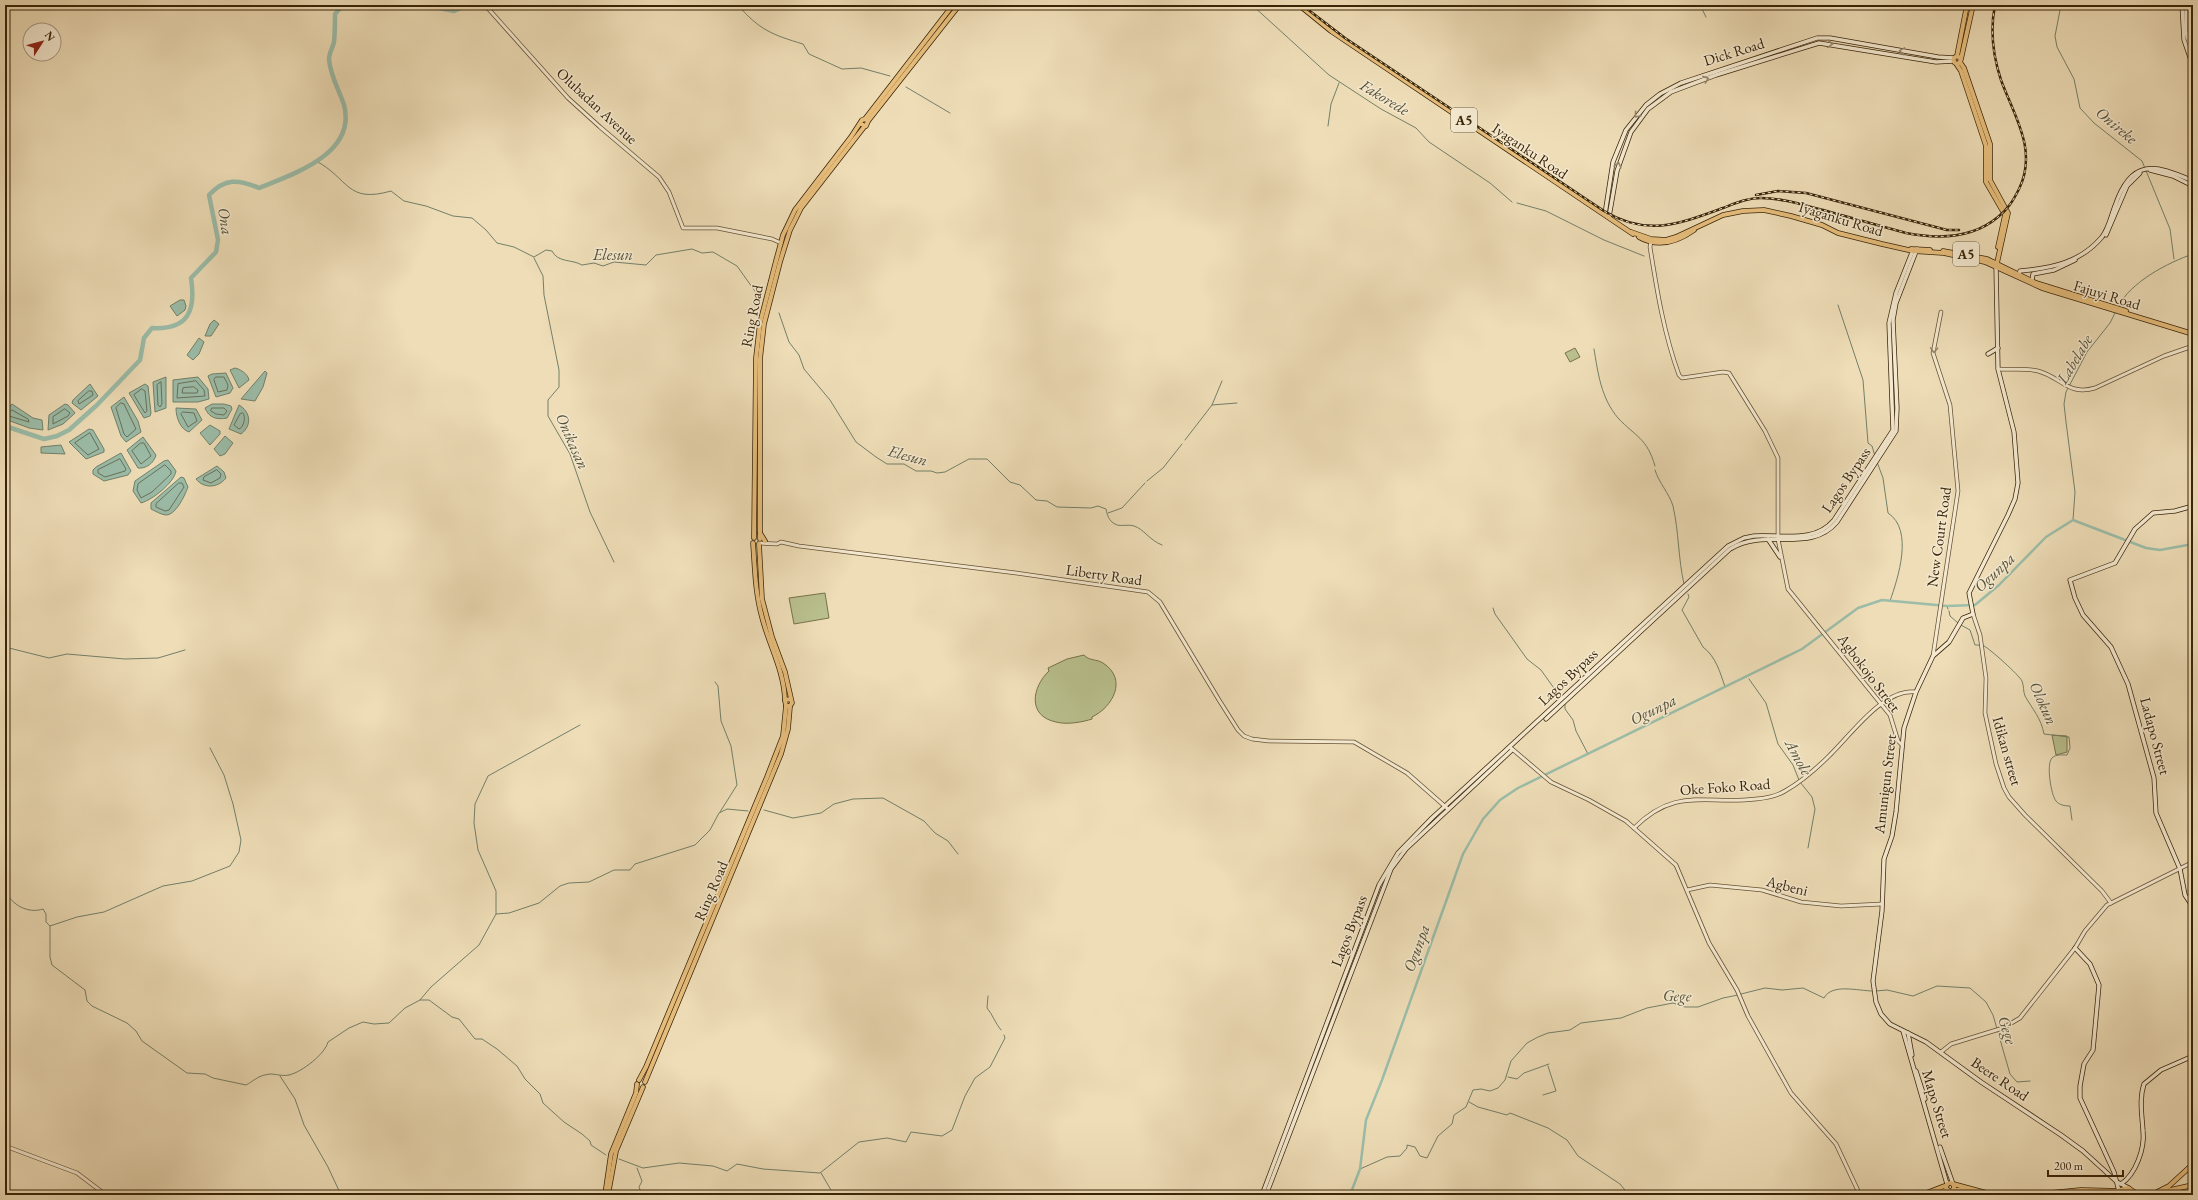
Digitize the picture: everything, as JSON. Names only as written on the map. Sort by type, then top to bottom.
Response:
[{"type":"main road","name":"Iyaganku Road","points":[[1299,5],[1331,31],[1555,183],[1631,232],[1651,241],[1666,240],[1728,214],[1758,210],[1807,220],[1838,233],[1914,250],[1966,257],[1996,264],[2017,275]]},
{"type":"main road","points":[[1957,60],[1967,5]]},
{"type":"main road","points":[[1957,60],[1972,5]]},
{"type":"main road","points":[[2182,5],[2187,38],[2193,57]]},
{"type":"main road","points":[[2186,5],[2184,11],[2184,40],[2193,66]]},
{"type":"main road","name":"Ring Road","points":[[605,1195],[611,1154],[636,1093],[638,1082],[646,1067],[775,758],[783,736],[788,706],[792,703],[786,672],[772,637],[762,599],[757,541],[759,531],[760,359],[764,324],[787,236],[801,208],[862,125],[862,120],[866,120],[956,6]]},
{"type":"main road","name":"Dick Road","points":[[1605,214],[1604,211],[1610,193],[1613,162],[1626,130],[1646,105],[1681,83],[1817,38],[1830,38],[1957,60]]},
{"type":"main road","name":"Dick Road","points":[[1609,217],[1620,160],[1631,132],[1648,109],[1674,91],[1716,75],[1819,43],[1936,62],[1957,60]]},
{"type":"main road","points":[[1957,60],[1964,68],[1987,148],[1986,182],[2007,216],[1996,264],[1998,369],[2014,432],[2018,483],[2015,499],[2008,515],[1971,586],[1969,600],[1973,614]]},
{"type":"main road","name":"Ring Road","points":[[643,1087],[782,754],[788,729],[788,706],[784,703],[786,700],[782,673],[767,632],[758,600],[755,582],[757,541],[756,358],[760,323],[783,235],[798,206],[862,125]]},
{"type":"main road","points":[[2032,280],[2033,274],[2054,270],[2068,264],[2096,246],[2111,227],[2127,186],[2134,178],[2146,170]]},
{"type":"main road","points":[[2017,275],[2020,271],[2048,269],[2059,265],[2078,257],[2095,244],[2106,231],[2122,187],[2129,178],[2146,170],[2173,174],[2193,181]]},
{"type":"main road","points":[[2173,174],[2193,186]]},
{"type":"main road","name":"Lagos Bypass","points":[[1511,749],[1728,546],[1749,537],[1778,537],[1815,534],[1831,524],[1892,434],[1894,408],[1891,328],[1896,303],[1914,250]]},
{"type":"main road","name":"Fajuyi Road","points":[[2017,275],[2115,309]]},
{"type":"main road","name":"Fajuyi Road","points":[[2017,275],[2042,288],[2193,333]]},
{"type":"main road","points":[[1988,354],[1998,348]]},
{"type":"main road","name":"Ladapo Street","points":[[2193,506],[2180,510],[2153,513],[2140,523],[2118,559],[2111,566],[2070,580],[2075,598],[2083,615],[2111,647],[2128,684],[2154,778],[2155,807],[2180,869],[2183,889],[2193,907]]},
{"type":"main road","points":[[759,531],[767,542]]},
{"type":"main road","name":"Lagos Bypass","points":[[1262,1195],[1383,876],[1400,849],[1730,549],[1749,540],[1778,537]]},
{"type":"main road","points":[[1768,539],[1780,557]]},
{"type":"main road","name":"Amunigun Street","points":[[1874,987],[1882,904],[1884,859],[1892,836],[1901,744],[1905,723],[1916,692],[1933,656],[1949,642],[1964,618],[1973,614]]},
{"type":"main road","points":[[786,700],[791,699]]},
{"type":"main road","name":"Lagos Bypass","points":[[1266,1195],[1391,869],[1406,849],[1447,807]]},
{"type":"main road","points":[[2075,948],[2090,964],[2098,985],[2093,1050],[2084,1064],[2080,1086],[2080,1098],[2117,1182],[2118,1192]]},
{"type":"main road","name":"Beere Road","points":[[1874,987],[1881,1014],[1890,1024],[1941,1052],[1981,1082],[2074,1144],[2117,1182],[2130,1189]]},
{"type":"main road","name":"Mapo Street","points":[[1903,1031],[1942,1158],[1953,1184]]},
{"type":"main road","name":"Mapo Street","points":[[1908,1033],[1912,1054],[1942,1158],[1947,1185]]},
{"type":"main road","points":[[2129,1195],[2130,1178],[2136,1166],[2144,1133],[2141,1112],[2144,1084],[2161,1070],[2193,1056]]},
{"type":"main road","points":[[608,1195],[616,1151],[643,1087],[639,1087],[638,1082],[643,1080],[645,1082]]},
{"type":"main road","points":[[2149,1195],[2168,1186],[2193,1164]]},
{"type":"main road","points":[[2121,1184],[2130,1178]]},
{"type":"main road","points":[[1951,1190],[1953,1184]]},
{"type":"main road","points":[[1921,1195],[1953,1184],[1994,1195]]},
{"type":"main road","points":[[1947,1185],[1951,1190]]},
{"type":"main road","points":[[2030,1195],[2066,1192],[2118,1192],[2130,1189],[2139,1194],[2149,1195],[2193,1187]]},
{"type":"main road","points":[[2163,1195],[2193,1187]]},
{"type":"main road","points":[[1928,1195],[1951,1190],[1964,1190],[1982,1195]]},
{"type":"main road","points":[[2050,1195],[2066,1192],[2087,1192],[2108,1195]]},
{"type":"street","name":"Olubadan Avenue","points":[[485,5],[568,98],[659,177],[669,192],[683,228],[717,228],[772,238]]},
{"type":"street","points":[[772,238],[783,235]]},
{"type":"street","points":[[772,238],[780,243]]},
{"type":"street","name":"Agbokojo Street","points":[[1651,241],[1661,312],[1669,347],[1679,375],[1682,378],[1723,372],[1729,373],[1765,431],[1775,452],[1778,464],[1778,537],[1780,557],[1788,589],[1890,715],[1898,741],[1901,744]]},
{"type":"street","name":"New Court Road","points":[[1933,656],[1958,491],[1950,405],[1933,353],[1941,312]]},
{"type":"street","points":[[1998,369],[2036,371],[2047,375],[2068,387],[2084,391],[2095,388],[2164,356],[2193,346]]},
{"type":"street","points":[[757,541],[767,542]]},
{"type":"street","name":"Liberty Road","points":[[767,542],[791,543],[799,546],[1016,573],[1148,592],[1160,602],[1219,700],[1238,730],[1244,736],[1252,739],[1269,740],[1354,742],[1407,772],[1447,807]]},
{"type":"street","name":"Idikan street","points":[[1973,614],[1981,645],[1986,678],[1985,713],[1996,764],[2009,797],[2025,815],[2102,891],[2111,903]]},
{"type":"street","name":"Oke Foko Road","points":[[1634,828],[1655,810],[1673,802],[1761,798],[1779,794],[1800,781],[1830,756],[1866,717],[1881,704],[1906,692],[1916,692]]},
{"type":"street","points":[[1511,749],[1544,777],[1618,815],[1672,860],[1679,871],[1709,943],[1737,990],[1788,1089],[1842,1152],[1860,1195]]},
{"type":"street","points":[[1941,1052],[1958,1042],[2003,1028],[2020,1018],[2026,1013],[2075,948],[2093,921],[2111,903],[2193,862]]},
{"type":"street","name":"Agbeni","points":[[1687,890],[1710,885],[1762,890],[1801,902],[1841,906],[1882,904]]},
{"type":"street","points":[[5,1146],[77,1173],[106,1195]]},
{"type":"shaded area","points":[[1575,348],[1580,357],[1570,362],[1565,353]]},
{"type":"shaded area","points":[[825,593],[829,618],[794,624],[789,598]]},
{"type":"shaded area","points":[[1084,655],[1088,658],[1103,663],[1111,670],[1115,677],[1116,684],[1115,692],[1111,700],[1106,707],[1092,717],[1092,719],[1075,723],[1065,723],[1047,719],[1040,714],[1035,700],[1039,685],[1049,671],[1048,668],[1067,659]]},
{"type":"shaded area","points":[[2052,735],[2067,736],[2067,752],[2056,755]]},
{"type":"water","points":[[180,300],[184,300],[186,306],[185,310],[177,316],[170,306]]},
{"type":"water","points":[[214,320],[219,324],[211,336],[205,336],[210,324]]},
{"type":"water","points":[[199,338],[204,342],[199,354],[193,360],[187,355]]},
{"type":"water","points":[[235,368],[244,372],[249,380],[239,388],[230,370]]},
{"type":"water","points":[[265,371],[267,373],[263,387],[255,401],[241,399]]},
{"type":"water","points":[[226,373],[233,388],[230,393],[216,397],[208,376],[212,374]]},
{"type":"water","points":[[166,377],[166,408],[155,412],[153,382]]},
{"type":"water","points":[[198,377],[208,389],[209,399],[198,402],[173,402],[173,380]]},
{"type":"water","points":[[90,384],[98,396],[81,410],[72,403],[73,400]]},
{"type":"water","points":[[145,384],[148,386],[151,413],[150,416],[144,418],[129,393]]},
{"type":"water","points":[[124,397],[138,421],[141,432],[126,442],[121,436],[111,407]]},
{"type":"water","points":[[12,404],[33,418],[42,420],[43,430],[29,428],[5,419],[5,412]]},
{"type":"water","points":[[65,404],[68,405],[75,413],[63,424],[48,430],[49,415]]},
{"type":"water","points":[[212,404],[224,404],[231,406],[232,409],[227,418],[214,418],[205,408]]},
{"type":"water","points":[[239,405],[246,411],[249,419],[245,431],[241,434],[229,429]]},
{"type":"water","points":[[176,408],[196,409],[202,420],[189,432],[183,428],[179,422]]},
{"type":"water","points":[[210,425],[220,431],[220,434],[210,445],[200,433]]},
{"type":"water","points":[[89,429],[93,430],[104,449],[104,452],[86,459],[69,442]]},
{"type":"water","points":[[225,436],[233,443],[225,454],[220,456],[214,449]]},
{"type":"water","points":[[143,437],[156,455],[149,465],[144,468],[138,468],[127,450]]},
{"type":"water","points":[[61,445],[65,454],[41,453],[41,447]]},
{"type":"water","points":[[121,453],[131,471],[128,475],[104,481],[93,474],[93,470],[96,467]]},
{"type":"water","points":[[168,460],[176,471],[171,481],[162,490],[141,503],[133,491],[135,481],[164,461]]},
{"type":"water","points":[[217,466],[224,472],[226,478],[219,484],[207,486],[196,479]]},
{"type":"water","points":[[181,477],[184,478],[188,487],[177,508],[170,514],[166,515],[151,509],[151,503]]},
{"type":"waterway","name":"Ona","points":[[5,426],[44,439],[57,436],[69,430],[97,405],[140,360],[144,338],[152,328],[174,326],[187,316],[191,308],[192,300],[191,278],[216,252],[218,240],[209,195],[215,189],[221,185],[232,182],[245,183],[259,188],[304,169],[319,160],[332,149],[341,137],[345,122],[344,105],[333,77],[329,59],[334,42],[335,14],[343,5]]},
{"type":"waterway","name":"Ona","points":[[424,5],[454,11],[468,5]]},
{"type":"waterway","points":[[738,5],[760,26],[783,38],[803,44],[809,54],[842,69],[861,68],[890,76]]},
{"type":"waterway","name":"Fakorede","points":[[1252,5],[1329,75],[1381,109],[1416,128],[1429,142],[1490,183],[1512,202]]},
{"type":"waterway","points":[[1700,5],[1706,17]]},
{"type":"waterway","name":"Onireke","points":[[2061,5],[2055,36],[2057,47],[2074,79],[2080,108],[2094,123],[2142,161],[2170,229],[2174,259]]},
{"type":"waterway","points":[[1328,126],[1331,104],[1339,83]]},
{"type":"waterway","points":[[906,87],[950,113]]},
{"type":"waterway","name":"Onikasan","points":[[316,161],[327,168],[356,192],[376,194],[391,191],[404,201],[426,206],[453,216],[472,218],[486,230],[497,243],[514,247],[534,257],[546,250],[552,251],[561,259],[582,265],[594,263],[603,266],[614,262],[646,265],[656,255],[692,249],[702,253],[713,252],[737,266],[757,294]]},
{"type":"waterway","name":"Fakorede","points":[[1517,203],[1546,211],[1604,240],[1644,256]]},
{"type":"waterway","name":"Labelabe","points":[[2118,307],[2131,289],[2141,281],[2173,262],[2193,254]]},
{"type":"waterway","name":"Onikasan","points":[[534,258],[543,276],[544,295],[559,370],[559,387],[548,400],[548,416],[570,454],[590,512],[614,562]]},
{"type":"waterway","points":[[1838,305],[1863,380],[1868,443],[1872,446],[1875,456]]},
{"type":"waterway","name":"Labelabe","points":[[2073,520],[2075,492],[2064,404],[2066,392],[2087,352],[2110,323],[2116,311]]},
{"type":"waterway","name":"Elesun","points":[[779,313],[789,342],[799,355],[804,369],[830,400],[856,442],[887,464],[904,464],[916,471],[931,471],[937,473],[945,472],[969,459],[987,459],[1010,482],[1020,485],[1036,500],[1047,501],[1057,507],[1091,508],[1098,506],[1106,509],[1109,518],[1113,523],[1117,525],[1132,525],[1138,527],[1157,543],[1162,545]]},
{"type":"waterway","points":[[1594,349],[1601,385],[1612,410],[1618,418],[1645,444],[1655,466]]},
{"type":"waterway","points":[[1185,440],[1212,405],[1222,381]]},
{"type":"waterway","points":[[1212,405],[1237,403]]},
{"type":"waterway","points":[[1147,481],[1163,468],[1182,444]]},
{"type":"waterway","points":[[1877,462],[1883,478],[1888,513],[1896,521],[1902,542],[1900,568],[1890,601]]},
{"type":"waterway","points":[[1655,470],[1673,506],[1684,584]]},
{"type":"waterway","points":[[1108,513],[1122,508],[1145,483]]},
{"type":"waterway","name":"Ogunpa","points":[[1350,1195],[1360,1169],[1366,1120],[1382,1080],[1463,854],[1483,819],[1500,800],[1518,788],[1802,649],[1858,608],[1882,600],[1947,606],[1975,605],[1999,585],[2046,537],[2073,520],[2146,548],[2160,550],[2193,544]]},
{"type":"waterway","points":[[1688,594],[1689,597],[1682,610],[1703,647],[1714,660],[1725,687]]},
{"type":"waterway","points":[[1493,608],[1495,614],[1527,659],[1541,670],[1561,698]]},
{"type":"waterway","name":"Olokun","points":[[1949,611],[1950,616],[1958,623]]},
{"type":"waterway","name":"Olokun","points":[[1961,625],[1970,630],[1975,645],[1987,648],[2020,678],[2023,683],[2025,696],[2039,719],[2044,734],[2069,737],[2070,748],[2067,755],[2057,755],[2052,758],[2050,761],[2049,773],[2054,798],[2059,803],[2070,806],[2072,820]]},
{"type":"waterway","points":[[5,647],[49,658],[67,654],[125,659],[158,658],[185,650]]},
{"type":"waterway","name":"Amole","points":[[1749,679],[1766,703],[1778,744],[1793,765],[1799,780]]},
{"type":"waterway","points":[[715,682],[718,686],[721,721],[731,746],[737,785],[720,812]]},
{"type":"waterway","points":[[1565,704],[1565,709],[1573,720],[1576,731],[1588,754]]},
{"type":"waterway","points":[[496,914],[496,891],[478,850],[474,823],[475,804],[488,776],[580,725]]},
{"type":"waterway","points":[[50,926],[77,917],[104,912],[163,886],[192,881],[230,866],[239,852],[241,840],[233,804],[224,775],[210,748]]},
{"type":"waterway","name":"Amole","points":[[1800,782],[1812,797],[1815,809],[1808,848]]},
{"type":"waterway","points":[[764,810],[793,818],[821,813],[834,804],[853,799],[883,798],[924,821],[935,833],[948,841],[958,854]]},
{"type":"waterway","points":[[5,891],[8,896],[21,907],[32,910],[43,909],[46,914],[46,922],[50,926],[50,957],[52,965],[85,990],[87,1001],[92,1006],[127,1023],[136,1031],[142,1041],[187,1073],[205,1074],[213,1078],[246,1085],[257,1078],[268,1074],[289,1075],[300,1070],[318,1057],[328,1042],[349,1028],[363,1022],[374,1024],[389,1023],[405,1008],[420,1000],[431,987],[479,945],[496,914],[509,913],[539,903],[560,886],[569,883],[589,882],[614,870],[630,870],[635,864],[695,845],[710,830],[719,813],[727,809],[748,811]]},
{"type":"waterway","name":"Gege","points":[[1876,991],[1887,990],[1913,996],[1937,986],[1970,988],[1986,1002],[1993,1015],[2010,1074],[2017,1082],[2030,1081]]},
{"type":"waterway","name":"Gege","points":[[1741,994],[1765,988],[1782,990],[1803,988],[1824,998],[1828,993],[1839,989],[1873,991]]},
{"type":"waterway","name":"Gege","points":[[1360,1169],[1387,1157],[1400,1156],[1407,1148],[1407,1145],[1415,1147],[1420,1156],[1427,1158],[1438,1136],[1452,1124],[1454,1115],[1466,1107],[1473,1090],[1481,1089],[1490,1091],[1498,1088],[1505,1080],[1511,1061],[1527,1043],[1538,1037],[1548,1033],[1570,1030],[1581,1023],[1621,1018],[1647,1008],[1673,1003],[1685,1007],[1698,1007],[1723,998],[1738,995]]},
{"type":"waterway","points":[[988,996],[987,1008],[1001,1030]]},
{"type":"waterway","points":[[420,1000],[429,1000],[452,1017],[459,1019],[475,1039],[482,1039],[497,1049],[517,1066],[525,1079],[540,1094],[543,1103],[564,1122],[582,1134],[590,1141],[591,1145],[606,1155]]},
{"type":"waterway","points":[[619,1159],[643,1168],[679,1163],[713,1166],[727,1171],[737,1164],[763,1169],[820,1173],[859,1142],[887,1138],[906,1142],[911,1132],[942,1136],[952,1130],[965,1096],[975,1078],[990,1067],[1005,1038],[1004,1035]]},
{"type":"waterway","points":[[1508,1077],[1517,1079],[1524,1073],[1549,1064]]},
{"type":"waterway","points":[[1543,1095],[1556,1091],[1548,1066]]},
{"type":"waterway","points":[[280,1076],[295,1099],[304,1125],[328,1167],[341,1195]]},
{"type":"waterway","points":[[1469,1102],[1478,1107],[1507,1115],[1510,1113],[1548,1128],[1567,1140],[1578,1156],[1620,1184],[1629,1195]]},
{"type":"waterway","points":[[637,1168],[642,1181],[639,1187],[642,1195]]},
{"type":"waterway","points":[[821,1173],[831,1190],[831,1195]]},
{"type":"railway","points":[[1302,5],[1345,38],[1604,211],[1620,219],[1635,224],[1649,226],[1663,225],[1692,219],[1746,200],[1769,198],[1785,200],[1906,233],[1930,236],[1954,236],[1977,230],[1988,224],[2005,211],[2019,189],[2024,175],[2026,161],[2022,133],[2001,80],[1994,52],[1993,14],[1995,5]]},
{"type":"railway","points":[[1756,195],[1778,191],[1806,193],[1947,230],[1959,230]]}]
